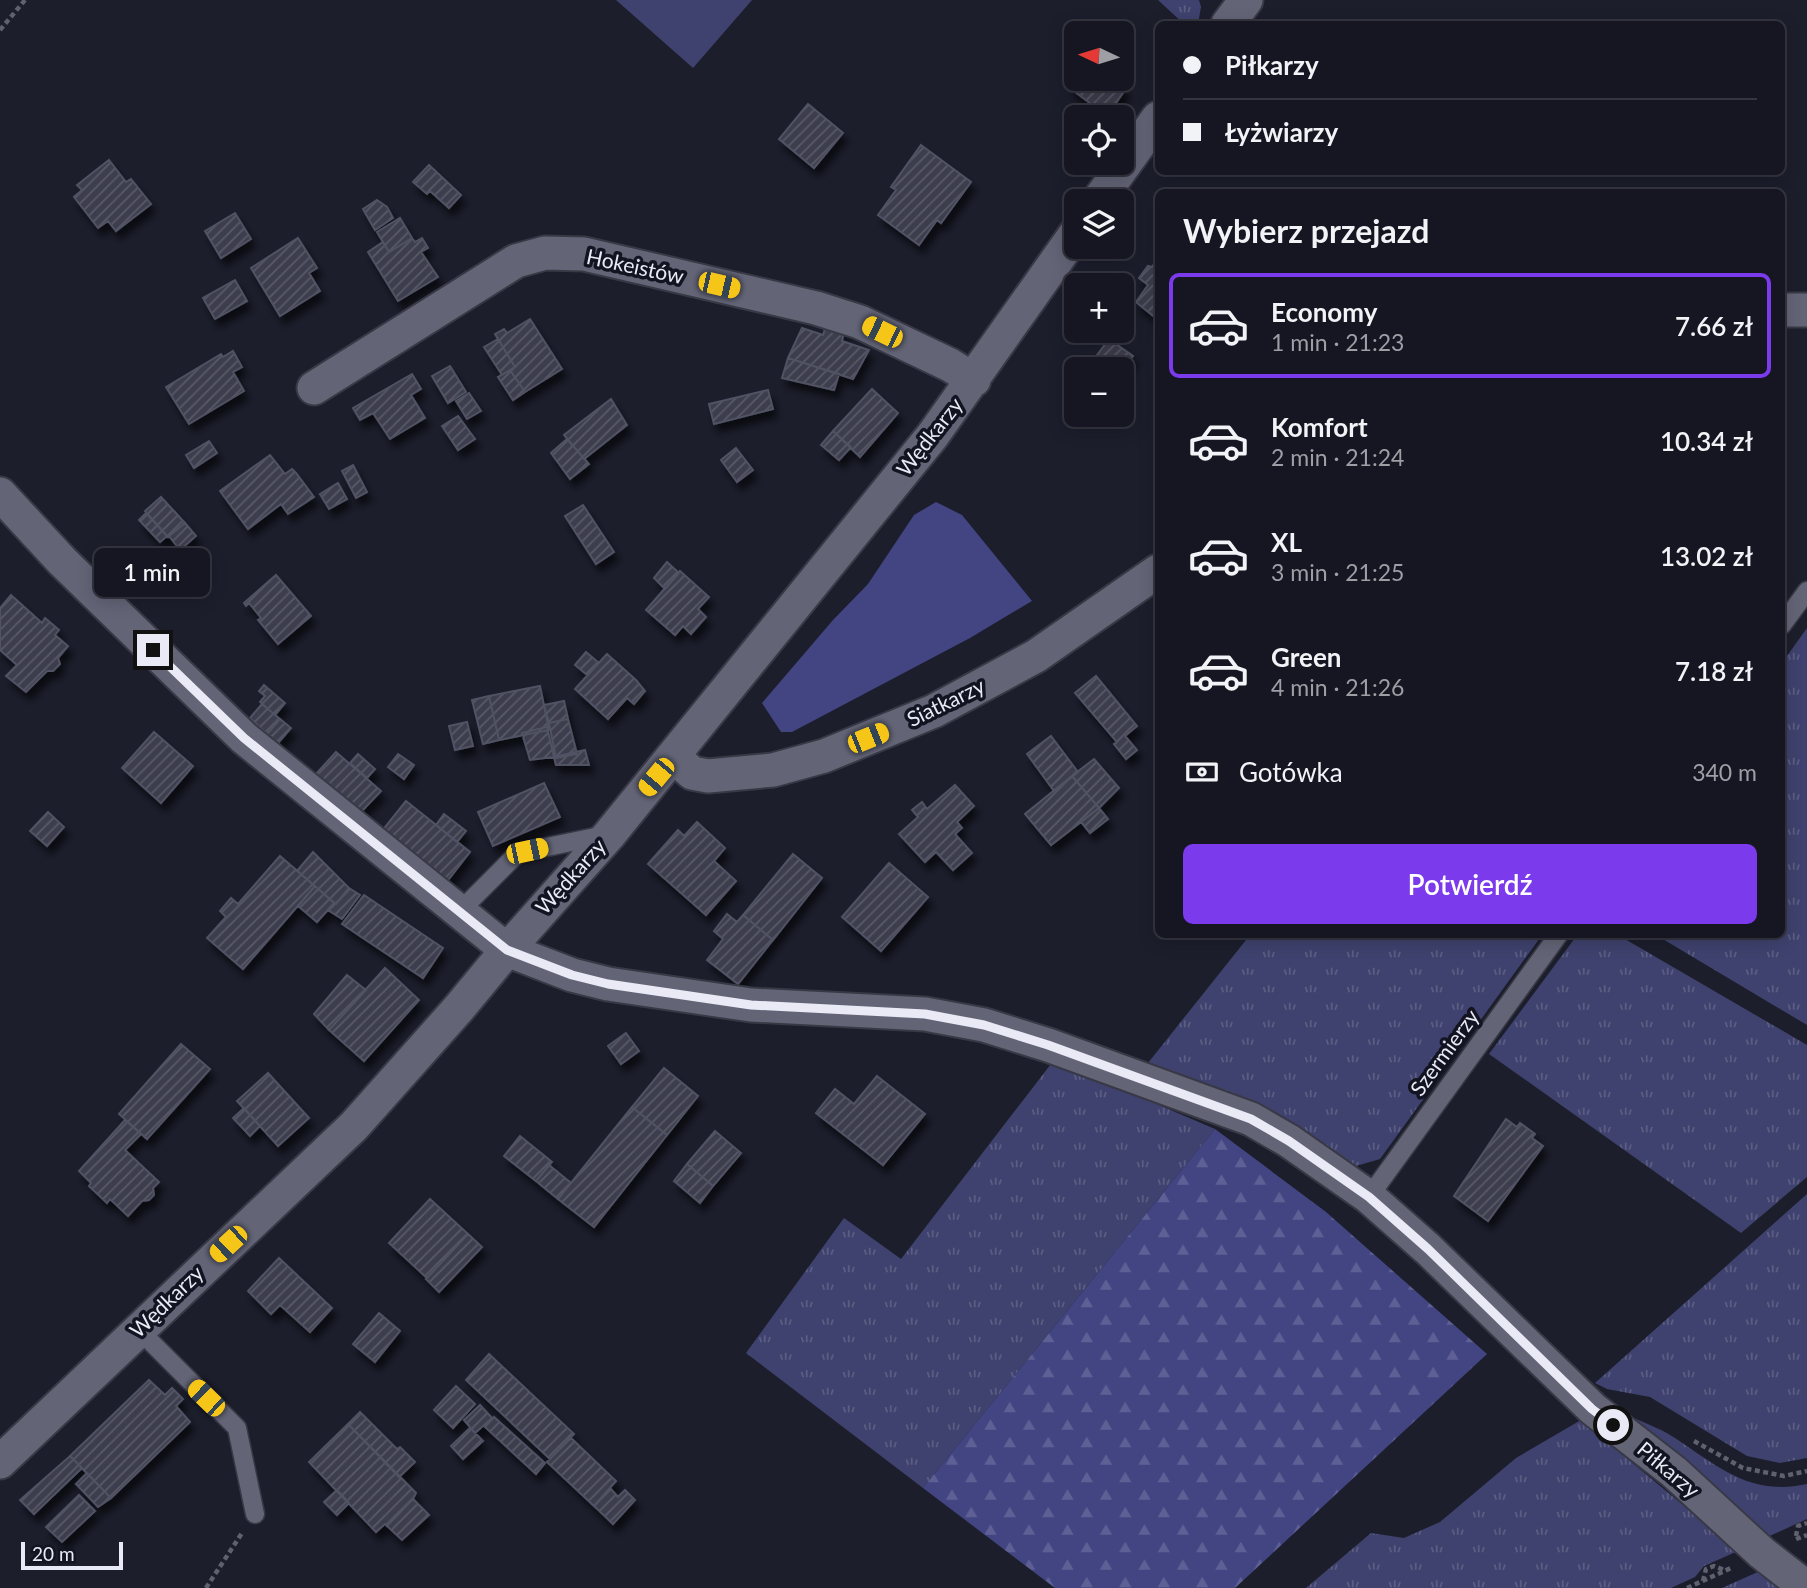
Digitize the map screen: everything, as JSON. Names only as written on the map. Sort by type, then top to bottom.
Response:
[{"type":"street","points":[[1230,21],[1247,0]]},
{"type":"street","points":[[1107,189],[1155,122]]},
{"type":"street","name":"Wędkarzy","points":[[0,1462],[354,1126],[459,1008],[609,835],[933,435],[1064,250]]},
{"type":"street","name":"Hokeistów","points":[[314,388],[516,261],[545,253],[596,257],[816,308],[860,322],[950,365],[974,380]]},
{"type":"street","points":[[1785,310],[1807,310]]},
{"type":"street","name":"Piłkarzy","points":[[0,494],[62,561],[244,738],[507,950],[572,975],[608,984],[751,1005],[925,1014],[984,1025],[1048,1045],[1251,1119],[1289,1141],[1369,1197],[1428,1249],[1592,1409],[1674,1472],[1762,1553],[1807,1588]]},
{"type":"street","name":"Siatkarzy","points":[[673,756],[692,772],[708,776],[773,770],[824,756],[934,711],[1036,656],[1155,574]]},
{"type":"lane","points":[[1785,621],[1807,591]]},
{"type":"lane","points":[[460,911],[518,853],[609,835]]},
{"type":"lane","name":"Szermierzy","points":[[1369,1197],[1556,938]]},
{"type":"lane","points":[[139,1330],[237,1428],[255,1514]]},
{"type":"path","points":[[0,30],[25,0]]},
{"type":"path","points":[[1686,1437],[1743,1468],[1784,1476],[1807,1471]]},
{"type":"path","points":[[206,1588],[255,1514]]},
{"type":"path","points":[[1795,1539],[1798,1526],[1807,1523]]},
{"type":"path","points":[[1703,1581],[1706,1569],[1714,1566],[1725,1570]]},
{"type":"green space","points":[[616,0],[752,0],[693,68]]},
{"type":"green space","points":[[1158,0],[1199,0],[1201,7],[1199,21],[1181,21]]},
{"type":"green space","points":[[1807,628],[1807,1025],[1661,938],[1785,938],[1785,659]]},
{"type":"green space","points":[[1248,938],[1540,938],[1380,1159],[1356,1166],[1293,1125],[1148,1063]]},
{"type":"green space","points":[[1575,938],[1623,938],[1807,1045],[1807,1177],[1741,1233],[1489,1054]]},
{"type":"green space","points":[[1054,1060],[1215,1129],[923,1488],[746,1353],[844,1218],[901,1259]]},
{"type":"green space","points":[[1215,1129],[1326,1212],[1487,1354],[1235,1588],[1055,1588],[923,1488]]},
{"type":"green space","points":[[1807,1194],[1807,1458],[1780,1463],[1747,1456],[1650,1397],[1607,1389],[1595,1383]]},
{"type":"green space","points":[[1629,1416],[1667,1433],[1723,1470],[1753,1483],[1787,1487],[1807,1484],[1807,1519],[1763,1539],[1621,1418]]},
{"type":"green space","points":[[1581,1420],[1738,1551],[1704,1566],[1695,1577],[1671,1588],[1306,1588],[1371,1533],[1404,1538],[1440,1522],[1516,1458]]},
{"type":"green space","points":[[1760,1571],[1784,1588],[1722,1588]]},
{"type":"shaded area","points":[[936,502],[962,515],[1032,601],[970,638],[792,732],[781,732],[762,703],[833,620],[868,584],[914,515]]},
{"type":"building","points":[[1074,91],[1124,91],[1115,105],[1092,105]]},
{"type":"building","points":[[808,104],[843,133],[814,168],[779,139]]},
{"type":"building","points":[[921,145],[971,182],[941,223],[937,220],[919,245],[878,215],[896,190],[891,187]]},
{"type":"building","points":[[109,160],[126,182],[131,179],[151,204],[116,231],[108,221],[98,228],[74,197],[82,190],[77,185]]},
{"type":"building","points":[[429,165],[461,195],[449,208],[430,191],[427,194],[413,182]]},
{"type":"building","points":[[377,200],[387,207],[393,218],[375,230],[363,209]]},
{"type":"building","points":[[235,213],[251,239],[221,258],[205,231]]},
{"type":"building","points":[[400,218],[412,238],[389,252],[377,232]]},
{"type":"building","points":[[298,238],[317,268],[309,273],[320,291],[280,316],[251,268]]},
{"type":"building","points":[[412,238],[415,242],[422,238],[428,248],[421,252],[438,277],[398,301],[368,252],[383,242],[389,252]]},
{"type":"building","points":[[1155,262],[1155,318],[1136,302],[1148,285],[1139,278],[1148,266],[1152,267]]},
{"type":"building","points":[[235,280],[247,301],[215,319],[203,298]]},
{"type":"building","points":[[530,319],[562,369],[525,392],[510,370],[515,367],[495,334],[504,329],[507,333]]},
{"type":"building","points":[[826,326],[844,332],[842,341],[869,350],[853,379],[788,358],[802,328],[823,335]]},
{"type":"building","points":[[498,339],[515,367],[502,375],[484,347]]},
{"type":"building","points":[[1106,343],[1115,343],[1133,356],[1132,357],[1096,357]]},
{"type":"building","points":[[233,351],[242,367],[233,372],[244,391],[189,424],[166,387],[221,354],[223,357]]},
{"type":"building","points":[[788,358],[839,374],[834,390],[782,378]]},
{"type":"building","points":[[450,366],[466,392],[448,403],[432,376]]},
{"type":"building","points":[[510,370],[525,392],[513,400],[498,377]]},
{"type":"building","points":[[412,374],[421,389],[411,395],[425,418],[390,439],[373,413],[360,420],[353,408]]},
{"type":"building","points":[[872,389],[898,413],[860,457],[833,431]]},
{"type":"building","points":[[768,390],[773,409],[714,424],[709,404]]},
{"type":"building","points":[[469,393],[481,411],[467,419],[456,401]]},
{"type":"building","points":[[611,399],[627,425],[584,459],[564,435]]},
{"type":"building","points":[[458,416],[475,439],[458,450],[442,426]]},
{"type":"building","points":[[833,431],[851,447],[839,460],[821,445]]},
{"type":"building","points":[[567,439],[589,464],[570,479],[551,453]]},
{"type":"building","points":[[209,441],[217,453],[194,468],[186,455]]},
{"type":"building","points":[[736,448],[753,470],[737,482],[721,460]]},
{"type":"building","points":[[270,455],[285,474],[292,469],[314,497],[288,514],[281,504],[248,529],[220,491]]},
{"type":"building","points":[[353,465],[367,492],[356,498],[342,471]]},
{"type":"building","points":[[338,483],[347,499],[329,509],[320,494]]},
{"type":"building","points":[[161,497],[185,523],[168,537],[145,511]]},
{"type":"building","points":[[583,505],[614,552],[596,564],[565,516]]},
{"type":"building","points":[[146,513],[167,536],[160,542],[139,520]]},
{"type":"building","points":[[185,523],[196,536],[180,550],[169,536]]},
{"type":"building","points":[[667,562],[679,573],[665,589],[654,578]]},
{"type":"building","points":[[680,571],[709,597],[698,609],[706,617],[691,634],[683,626],[675,635],[646,610]]},
{"type":"building","points":[[276,575],[311,616],[278,644],[258,620],[261,618],[249,603],[246,606],[244,603]]},
{"type":"building","points":[[11,595],[42,623],[45,618],[59,630],[55,635],[68,646],[58,658],[60,664],[53,671],[47,671],[26,692],[6,676],[17,665],[0,650],[0,608]]},
{"type":"building","points":[[586,652],[599,663],[587,675],[575,665]]},
{"type":"building","points":[[607,654],[645,691],[634,704],[627,698],[608,719],[575,689]]},
{"type":"building","points":[[1096,676],[1137,726],[1125,736],[1137,750],[1126,759],[1114,744],[1117,742],[1075,693]]},
{"type":"building","points":[[264,685],[285,703],[275,715],[260,702],[265,696],[259,691]]},
{"type":"building","points":[[540,686],[549,730],[499,740],[489,696]]},
{"type":"building","points":[[489,696],[499,740],[483,744],[472,700]]},
{"type":"building","points":[[564,701],[568,719],[549,723],[544,705]]},
{"type":"building","points":[[262,704],[280,719],[267,734],[250,718]]},
{"type":"building","points":[[280,719],[291,728],[278,743],[267,734]]},
{"type":"building","points":[[568,719],[577,754],[556,758],[549,723]]},
{"type":"building","points":[[467,722],[473,746],[455,750],[449,726]]},
{"type":"building","points":[[547,727],[554,757],[530,760],[522,733]]},
{"type":"building","points":[[154,732],[193,766],[161,803],[122,768]]},
{"type":"building","points":[[1051,736],[1078,772],[1054,791],[1027,754]]},
{"type":"building","points":[[585,750],[589,765],[556,765],[554,757]]},
{"type":"building","points":[[336,752],[381,791],[360,813],[316,774]]},
{"type":"building","points":[[358,754],[375,769],[367,778],[350,763]]},
{"type":"building","points":[[398,754],[414,765],[404,779],[388,767]]},
{"type":"building","points":[[1094,759],[1119,788],[1099,808],[1072,776]]},
{"type":"building","points":[[1072,776],[1099,808],[1051,845],[1025,814]]},
{"type":"building","points":[[544,783],[560,817],[493,846],[478,812]]},
{"type":"building","points":[[955,785],[974,806],[957,822],[962,828],[955,834],[972,853],[953,870],[936,852],[925,862],[899,834],[918,817],[912,810],[922,802],[927,809]]},
{"type":"building","points":[[406,801],[470,852],[445,884],[381,832]]},
{"type":"building","points":[[1099,808],[1108,819],[1090,833],[1081,822]]},
{"type":"building","points":[[48,812],[64,827],[47,846],[30,831]]},
{"type":"building","points":[[444,814],[466,831],[457,842],[436,825]]},
{"type":"building","points":[[697,822],[725,848],[714,861],[736,881],[706,915],[648,864],[678,830],[684,836]]},
{"type":"building","points":[[313,852],[349,888],[336,904],[297,871]]},
{"type":"building","points":[[793,854],[822,878],[773,940],[743,915]]},
{"type":"building","points":[[280,856],[315,886],[243,969],[207,938],[226,917],[220,911],[231,898],[238,904]]},
{"type":"building","points":[[889,863],[928,897],[881,951],[842,917]]},
{"type":"building","points":[[315,886],[334,903],[317,922],[298,906]]},
{"type":"building","points":[[349,888],[360,895],[342,919],[328,910]]},
{"type":"building","points":[[364,895],[443,948],[423,978],[342,924]]},
{"type":"building","points":[[727,914],[737,922],[743,915],[773,940],[738,984],[707,960],[723,939],[714,931]]},
{"type":"building","points":[[385,968],[419,1000],[364,1061],[329,1030]]},
{"type":"building","points":[[347,975],[366,990],[329,1030],[314,1014]]},
{"type":"building","points":[[626,1033],[639,1051],[621,1064],[608,1046]]},
{"type":"building","points":[[181,1044],[210,1069],[147,1139],[119,1114]]},
{"type":"building","points":[[664,1068],[698,1096],[667,1135],[632,1107]]},
{"type":"building","points":[[268,1073],[309,1118],[278,1146],[237,1101]]},
{"type":"building","points":[[877,1076],[925,1114],[883,1165],[816,1113],[835,1089],[854,1104]]},
{"type":"building","points":[[632,1107],[667,1135],[594,1227],[558,1199]]},
{"type":"building","points":[[244,1108],[260,1126],[250,1136],[233,1118]]},
{"type":"building","points":[[1506,1119],[1517,1127],[1520,1123],[1535,1134],[1532,1138],[1543,1146],[1488,1221],[1454,1196]]},
{"type":"building","points":[[125,1120],[141,1134],[125,1150],[159,1182],[153,1188],[154,1195],[149,1200],[142,1201],[128,1216],[110,1199],[107,1203],[89,1186],[91,1183],[79,1171]]},
{"type":"building","points":[[715,1131],[741,1153],[713,1186],[687,1164]]},
{"type":"building","points":[[520,1136],[552,1162],[536,1181],[504,1156]]},
{"type":"building","points":[[687,1164],[713,1186],[700,1203],[674,1181]]},
{"type":"building","points":[[549,1165],[571,1183],[558,1199],[536,1181]]},
{"type":"building","points":[[430,1199],[468,1234],[427,1278],[389,1243]]},
{"type":"building","points":[[468,1234],[482,1247],[439,1292],[426,1279]]},
{"type":"building","points":[[279,1258],[332,1308],[310,1332],[280,1305],[271,1314],[248,1291]]},
{"type":"building","points":[[379,1313],[400,1331],[375,1362],[353,1344]]},
{"type":"building","points":[[489,1354],[574,1434],[550,1459],[466,1380]]},
{"type":"building","points":[[149,1380],[165,1395],[172,1388],[183,1399],[176,1406],[190,1422],[111,1498],[70,1456]]},
{"type":"building","points":[[456,1386],[475,1404],[453,1428],[434,1410]]},
{"type":"building","points":[[480,1405],[492,1418],[475,1433],[464,1420]]},
{"type":"building","points":[[360,1412],[397,1449],[400,1447],[415,1462],[399,1477],[348,1424]]},
{"type":"building","points":[[494,1417],[545,1463],[536,1474],[485,1427]]},
{"type":"building","points":[[348,1424],[416,1493],[387,1526],[385,1524],[376,1532],[309,1462]]},
{"type":"building","points":[[470,1428],[483,1441],[463,1459],[451,1446]]},
{"type":"building","points":[[571,1438],[616,1481],[594,1506],[547,1462]]},
{"type":"building","points":[[70,1456],[82,1468],[34,1514],[20,1500]]},
{"type":"building","points":[[87,1473],[111,1498],[98,1507],[76,1484]]},
{"type":"building","points":[[610,1488],[618,1497],[625,1490],[635,1500],[613,1524],[594,1506]]},
{"type":"building","points":[[337,1490],[349,1503],[337,1515],[324,1502]]},
{"type":"building","points":[[79,1495],[95,1511],[62,1542],[46,1527]]},
{"type":"building","points":[[413,1499],[429,1515],[402,1540],[387,1526]]},
{"type":"route","points":[[153,650],[244,738],[507,950],[572,975],[608,984],[751,1005],[925,1014],[984,1025],[1048,1045],[1251,1119],[1289,1141],[1369,1197],[1428,1249],[1592,1409],[1613,1425]]}]
